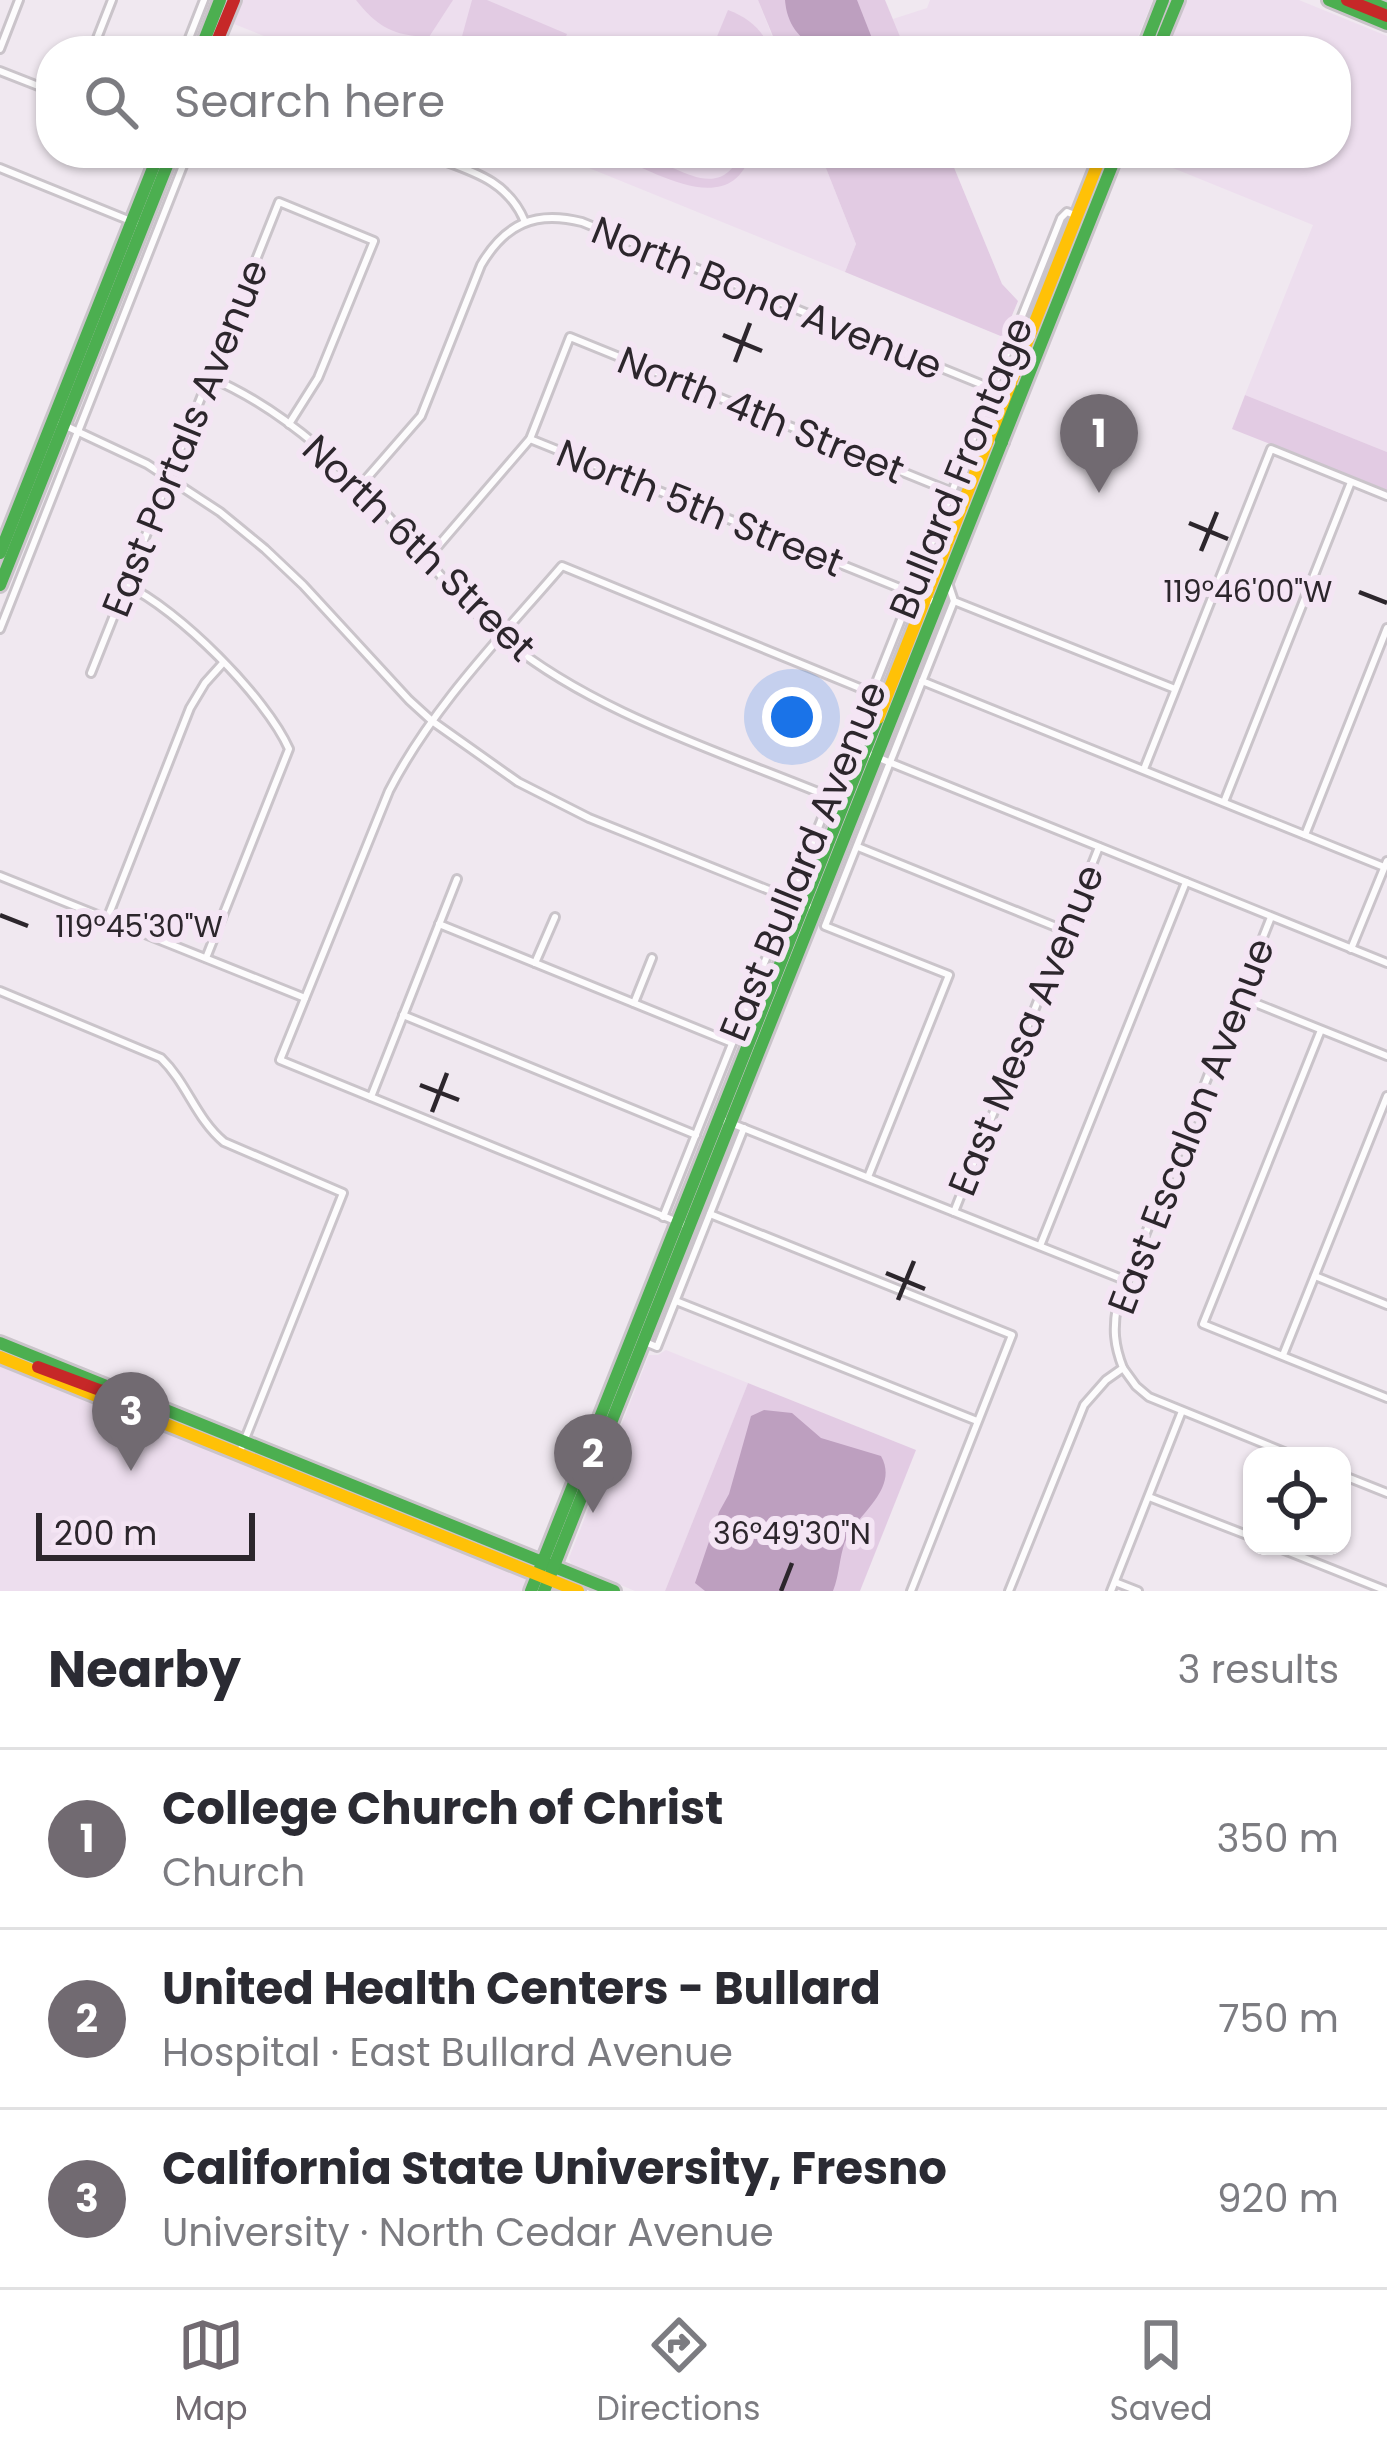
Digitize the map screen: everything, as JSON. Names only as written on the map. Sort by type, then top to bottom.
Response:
[{"type":"main road","points":[[206,36],[220,0]]},
{"type":"main road","points":[[219,36],[234,0]]},
{"type":"main road","points":[[1149,36],[1163,0]]},
{"type":"main road","points":[[1163,36],[1178,0]]},
{"type":"main road","points":[[1365,0],[1387,16]]},
{"type":"main road","points":[[1338,1],[1387,16]]},
{"type":"main road","points":[[0,586],[154,168]]},
{"type":"main road","points":[[137,224],[165,168]]},
{"type":"main road","name":"East Bullard Avenue","points":[[925,598],[946,580],[1104,168]]},
{"type":"main road","name":"East Bullard Avenue","points":[[546,1575],[677,1222],[731,1124],[803,904],[877,758],[925,598],[1018,367],[1109,168]]},
{"type":"main road","points":[[1002,442],[998,433],[1018,367]]},
{"type":"main road","points":[[0,553],[58,423]]},
{"type":"main road","name":"East Bullard Avenue","points":[[531,1591],[546,1575],[644,1342],[677,1222]]},
{"type":"main road","points":[[0,1343],[242,1448]]},
{"type":"main road","points":[[6,1359],[242,1448],[578,1591]]},
{"type":"main road","points":[[6,1359],[102,1391],[112,1388]]},
{"type":"main road","points":[[546,1575],[614,1591]]},
{"type":"street","points":[[0,49],[20,0]]},
{"type":"street","points":[[98,36],[112,0]]},
{"type":"street","points":[[190,36],[204,0]]},
{"type":"street","points":[[0,71],[36,85]]},
{"type":"street","points":[[0,168],[137,224]]},
{"type":"street","points":[[0,629],[182,168]]},
{"type":"street","points":[[360,486],[421,416],[490,249],[525,222],[516,202],[500,185],[459,168]]},
{"type":"street","name":"East Portals Avenue","points":[[91,673],[279,202],[374,241],[319,378],[289,424]]},
{"type":"street","name":"Bullard Frontage","points":[[677,1222],[696,1135],[732,1043],[803,904],[830,797],[872,693],[925,598],[952,492],[1061,218],[1066,212],[1084,218]]},
{"type":"street","name":"North Bond Avenue","points":[[525,222],[555,218],[582,222],[993,389]]},
{"type":"street","name":"North 4th Street","points":[[530,439],[570,337],[952,492]]},
{"type":"street","name":"North 6th Street","points":[[209,377],[289,424],[360,486],[473,610],[550,672],[624,712],[830,797]]},
{"type":"street","points":[[58,423],[169,477],[265,549],[384,675],[478,756],[552,801],[803,904]]},
{"type":"street","points":[[426,560],[530,439]]},
{"type":"street","name":"North 5th Street","points":[[530,439],[925,598]]},
{"type":"street","points":[[1144,769],[1271,449],[1387,496]]},
{"type":"street","points":[[1224,802],[1352,482]]},
{"type":"street","points":[[677,1222],[280,1060],[389,791],[414,746],[562,566],[872,693]]},
{"type":"street","points":[[868,1178],[949,975],[825,926],[857,846],[877,758],[922,681],[954,601],[946,580]]},
{"type":"street","points":[[126,585],[168,612],[223,663],[289,749],[206,958]]},
{"type":"street","points":[[954,601],[1175,689]]},
{"type":"street","points":[[1305,835],[1387,628]]},
{"type":"street","points":[[107,919],[190,708],[223,663]]},
{"type":"street","points":[[922,681],[1386,864],[1351,949]]},
{"type":"street","points":[[877,758],[1387,964]]},
{"type":"street","points":[[857,846],[1066,931]]},
{"type":"street","name":"East Mesa Avenue","points":[[954,1212],[1099,847]]},
{"type":"street","points":[[0,876],[305,998]]},
{"type":"street","points":[[370,1097],[457,880]]},
{"type":"street","points":[[1040,1246],[1186,883]]},
{"type":"street","points":[[536,963],[555,917]]},
{"type":"street","name":"East Escalon Avenue","points":[[1010,1591],[1084,1405],[1124,1367],[1115,1348],[1118,1306],[1271,917]]},
{"type":"street","points":[[439,924],[732,1043]]},
{"type":"street","points":[[634,1004],[652,958]]},
{"type":"street","points":[[0,991],[161,1058],[224,1142],[343,1193],[242,1448]]},
{"type":"street","points":[[1240,998],[1387,1056]]},
{"type":"street","points":[[403,1015],[696,1135]]},
{"type":"street","points":[[1321,1030],[1203,1324],[1387,1397]]},
{"type":"street","points":[[1283,1356],[1387,1096]]},
{"type":"street","points":[[644,1342],[657,1347],[676,1300],[710,1214],[731,1124],[1127,1281]]},
{"type":"street","points":[[710,1214],[1012,1335],[910,1591]]},
{"type":"street","points":[[1315,1276],[1387,1305]]},
{"type":"street","points":[[676,1300],[977,1421]]},
{"type":"street","points":[[1124,1367],[1149,1397],[1271,1447]]},
{"type":"street","points":[[1111,1591],[1183,1412]]},
{"type":"street","points":[[1351,1479],[1387,1493]]},
{"type":"street","points":[[1149,1497],[1243,1534]]},
{"type":"street","points":[[1297,1555],[1387,1591]]},
{"type":"street","points":[[1115,1582],[1138,1591]]},
{"type":"shaded area","points":[[243,0],[758,0],[772,36],[264,36],[234,24]]},
{"type":"shaded area","points":[[356,0],[453,0],[430,36],[406,35],[371,17]]},
{"type":"shaded area","points":[[472,0],[487,0],[567,34],[566,36],[462,36]]},
{"type":"shaded area","points":[[758,0],[885,0],[900,36],[773,36]]},
{"type":"shaded area","points":[[785,0],[857,0],[871,36],[801,36],[788,17]]},
{"type":"shaded area","points":[[930,0],[1153,0],[1138,36],[900,36],[893,19],[927,8]]},
{"type":"shaded area","points":[[1187,0],[1299,0],[1387,36],[1387,452],[1245,395],[1313,225],[1173,168],[1351,168],[1351,36],[1173,36]]},
{"type":"shaded area","points":[[728,10],[763,36],[717,36]]},
{"type":"shaded area","points":[[589,168],[826,168],[856,244],[845,272]]},
{"type":"shaded area","points":[[642,168],[674,168],[708,179],[744,168],[726,184],[708,188]]},
{"type":"shaded area","points":[[826,168],[954,168],[1002,284],[1018,301],[1003,337],[845,272],[856,244]]},
{"type":"shaded area","points":[[1245,395],[1387,452],[1387,490],[1232,429]]},
{"type":"shaded area","points":[[666,1350],[748,1383],[665,1591],[635,1591],[571,1564],[569,1558],[649,1355]]},
{"type":"shaded area","points":[[0,1366],[523,1577],[558,1591],[0,1591]]},
{"type":"shaded area","points":[[748,1383],[916,1450],[860,1591],[665,1591]]},
{"type":"shaded area","points":[[764,1410],[792,1413],[821,1438],[881,1456],[885,1480],[845,1542],[833,1591],[705,1591],[695,1583],[729,1494],[751,1416]]},
{"type":"traffic: fast","points":[[206,36],[220,0]]},
{"type":"traffic: fast","points":[[1149,36],[1163,0]]},
{"type":"traffic: fast","points":[[1163,36],[1178,0]]},
{"type":"traffic: fast","points":[[1329,0],[1387,24]]},
{"type":"traffic: fast","points":[[1365,0],[1387,9]]},
{"type":"traffic: fast","points":[[0,553],[153,168]]},
{"type":"traffic: fast","points":[[0,585],[166,168]]},
{"type":"traffic: fast","points":[[544,1591],[1111,168]]},
{"type":"traffic: fast","points":[[1002,442],[998,433],[1014,390]]},
{"type":"traffic: fast","points":[[531,1591],[878,718]]},
{"type":"traffic: fast","points":[[0,1343],[614,1591]]},
{"type":"traffic: slow","points":[[878,718],[1096,168]]},
{"type":"traffic: slow","points":[[0,1357],[578,1591]]},
{"type":"traffic: jam","points":[[219,36],[234,0]]},
{"type":"traffic: jam","points":[[1347,0],[1387,16]]},
{"type":"traffic: jam","points":[[38,1367],[102,1391],[112,1388]]},
{"type":"place","name":"College Church of Christ","points":[[1099,493]]},
{"type":"place","name":"California State University, Fresno","points":[[131,1471]]},
{"type":"place","name":"United Health Centers - Bullard","points":[[593,1513]]}]
